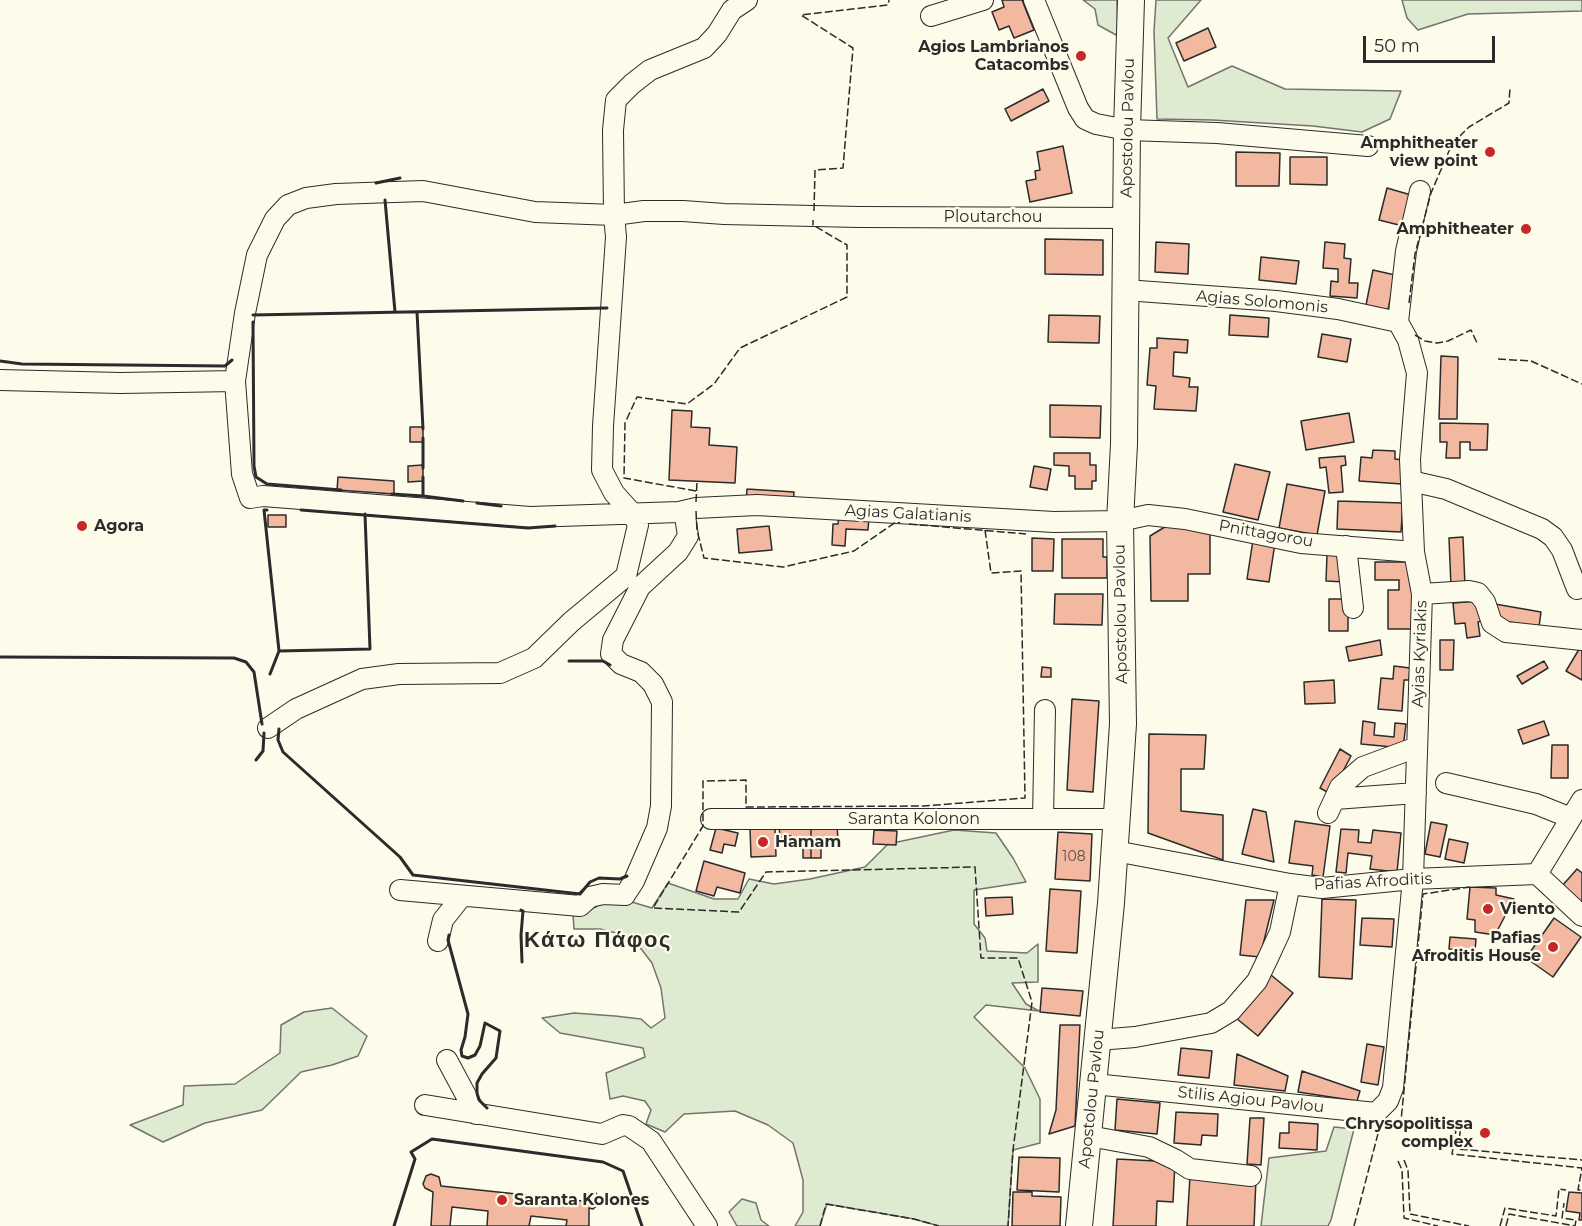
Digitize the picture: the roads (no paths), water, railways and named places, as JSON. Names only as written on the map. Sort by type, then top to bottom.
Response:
[{"type":"main road","name":"Apostolou Pavlou","points":[[1079,1226],[1098,1040],[1110,1004],[1115,851],[1124,724],[1120,521],[1124,444],[1127,130],[1131,0]]},
{"type":"street","points":[[268,728],[296,709],[362,679],[399,674],[500,673],[534,658],[571,622],[626,576],[638,525],[632,513],[614,493],[602,470],[616,237],[613,130],[616,100],[650,70],[704,48],[717,34],[732,10],[747,0]]},
{"type":"street","points":[[931,16],[983,0]]},
{"type":"street","points":[[1034,0],[1078,108],[1085,118],[1096,124],[1127,130],[1217,133],[1368,146]]},
{"type":"street","name":"Ploutarchou","points":[[235,381],[257,255],[275,219],[288,205],[306,198],[336,194],[423,191],[535,212],[614,215],[683,211],[859,217],[1126,218]]},
{"type":"street","points":[[1398,322],[1406,251],[1420,191]]},
{"type":"street","name":"Agias Solomonis","points":[[1125,290],[1276,301],[1338,309],[1398,322]]},
{"type":"street","name":"Ayias Kyriakis","points":[[1393,1088],[1413,879],[1422,594],[1414,552],[1410,459],[1417,373],[1411,347],[1398,322]]},
{"type":"street","points":[[0,380],[235,381]]},
{"type":"street","name":"Agias Galatianis","points":[[235,381],[242,474],[250,498],[263,496],[530,518],[757,505],[1054,522],[1120,521]]},
{"type":"street","points":[[1411,481],[1446,489],[1542,529],[1553,537],[1562,550],[1577,589]]},
{"type":"street","points":[[400,890],[580,906],[590,897],[603,894],[625,895],[634,881],[657,828],[662,806],[662,702],[653,684],[647,678],[640,672],[621,664],[611,654],[613,640],[640,586],[678,552],[688,536],[684,516],[687,510]]},
{"type":"street","name":"Pnittagorou","points":[[1120,521],[1148,515],[1185,519],[1301,543],[1414,552]]},
{"type":"street","points":[[1346,546],[1353,608]]},
{"type":"street","points":[[1422,594],[1469,591],[1478,593],[1485,602],[1492,623],[1502,630],[1582,640]]},
{"type":"street","points":[[1043,819],[1045,710]]},
{"type":"street","points":[[1416,793],[1331,806],[1340,787],[1363,767],[1417,747]]},
{"type":"street","points":[[1446,783],[1536,804],[1571,818]]},
{"type":"street","points":[[1582,800],[1537,874],[1582,916]]},
{"type":"street","name":"Saranta Kolonon","points":[[711,819],[1118,819]]},
{"type":"street","name":"Pafias Afroditis","points":[[1115,851],[1322,888],[1413,879],[1537,874]]},
{"type":"street","points":[[1098,1040],[1135,1037],[1211,1023],[1232,1011],[1257,981],[1280,932],[1290,884]]},
{"type":"street","points":[[438,941],[442,920],[462,896]]},
{"type":"street","points":[[447,1060],[476,1114]]},
{"type":"street","name":"Stilis Agiou Pavlou","points":[[1094,1084],[1376,1113],[1388,1101],[1393,1088]]},
{"type":"street","points":[[425,1105],[602,1134],[623,1125],[629,1126],[651,1141],[707,1226]]},
{"type":"street","points":[[1089,1136],[1149,1147],[1190,1169],[1251,1176]]},
{"type":"place","name":"Agios Lambrianos Catacombs","points":[[1081,56]]},
{"type":"place","name":"Amphitheater view point","points":[[1490,152]]},
{"type":"place","name":"Amphitheater","points":[[1526,229]]},
{"type":"place","name":"Agora","points":[[82,526]]},
{"type":"place","name":"Hamam","points":[[763,842]]},
{"type":"place","name":"Viento","points":[[1488,909]]},
{"type":"place","name":"Pafias Afroditis House","points":[[1553,947]]},
{"type":"place","name":"Chrysopolitissa complex","points":[[1485,1133]]},
{"type":"place","name":"Saranta Kolones","points":[[502,1200]]},
{"type":"district","name":"Κάτω Πάφος","points":[[598,941]]}]
